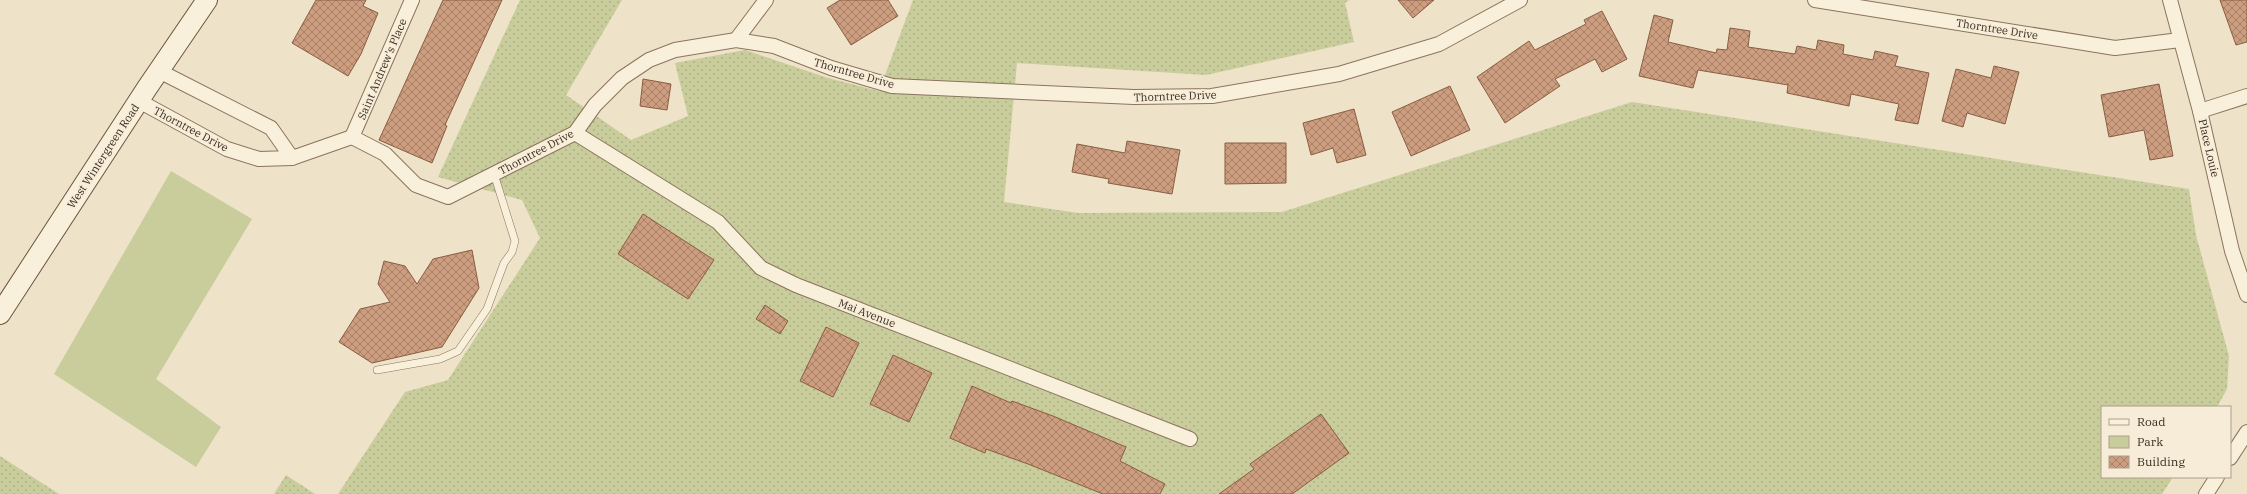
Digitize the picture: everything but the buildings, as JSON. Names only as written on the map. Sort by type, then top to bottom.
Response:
[{"type":"main road","name":"West Wintergreen Road","points":[[0,314],[207,0]]},
{"type":"street","name":"Saint Andrew's Place","points":[[352,137],[412,0]]},
{"type":"street","points":[[736,40],[766,0]]},
{"type":"street","name":"Thorntree Drive","points":[[139,101],[227,149],[259,159],[292,158],[352,137],[385,154],[416,185],[448,197],[575,133],[595,105],[622,78],[649,60],[675,50],[736,40],[774,46],[831,68],[892,86],[1134,97],[1212,96],[1339,74],[1439,44],[1520,0]]},
{"type":"street","name":"Thorntree Drive","points":[[1815,0],[2115,48],[2180,40]]},
{"type":"street","name":"Place Louie","points":[[2170,0],[2200,111],[2232,251],[2247,295]]},
{"type":"street","points":[[159,71],[271,128],[292,158]]},
{"type":"street","points":[[2200,111],[2247,96]]},
{"type":"street","name":"Mai Avenue","points":[[575,133],[718,222],[761,268],[796,285],[1190,439]]},
{"type":"street","points":[[2231,456],[2247,432]]},
{"type":"street","points":[[2206,494],[2216,478]]},
{"type":"lane","points":[[377,370],[440,359],[458,351],[486,309],[504,263],[512,252],[515,241],[494,174]]},
{"type":"green space","points":[[520,0],[622,0],[566,95],[631,140],[688,116],[675,63],[745,50],[828,78],[879,91],[913,0],[1349,0],[1345,3],[1354,42],[1206,75],[1017,63],[1004,202],[1078,213],[1282,212],[1632,102],[2189,189],[2196,235],[2229,356],[2227,389],[2218,406],[2101,406],[2101,478],[2172,478],[2162,494],[338,494],[405,392],[448,380],[540,238],[522,200],[438,177]]},
{"type":"green space","points":[[171,171],[252,219],[156,379],[221,427],[196,467],[54,374]]},
{"type":"green space","points":[[0,456],[59,494],[0,494]]},
{"type":"green space","points":[[286,475],[315,494],[274,494]]}]
